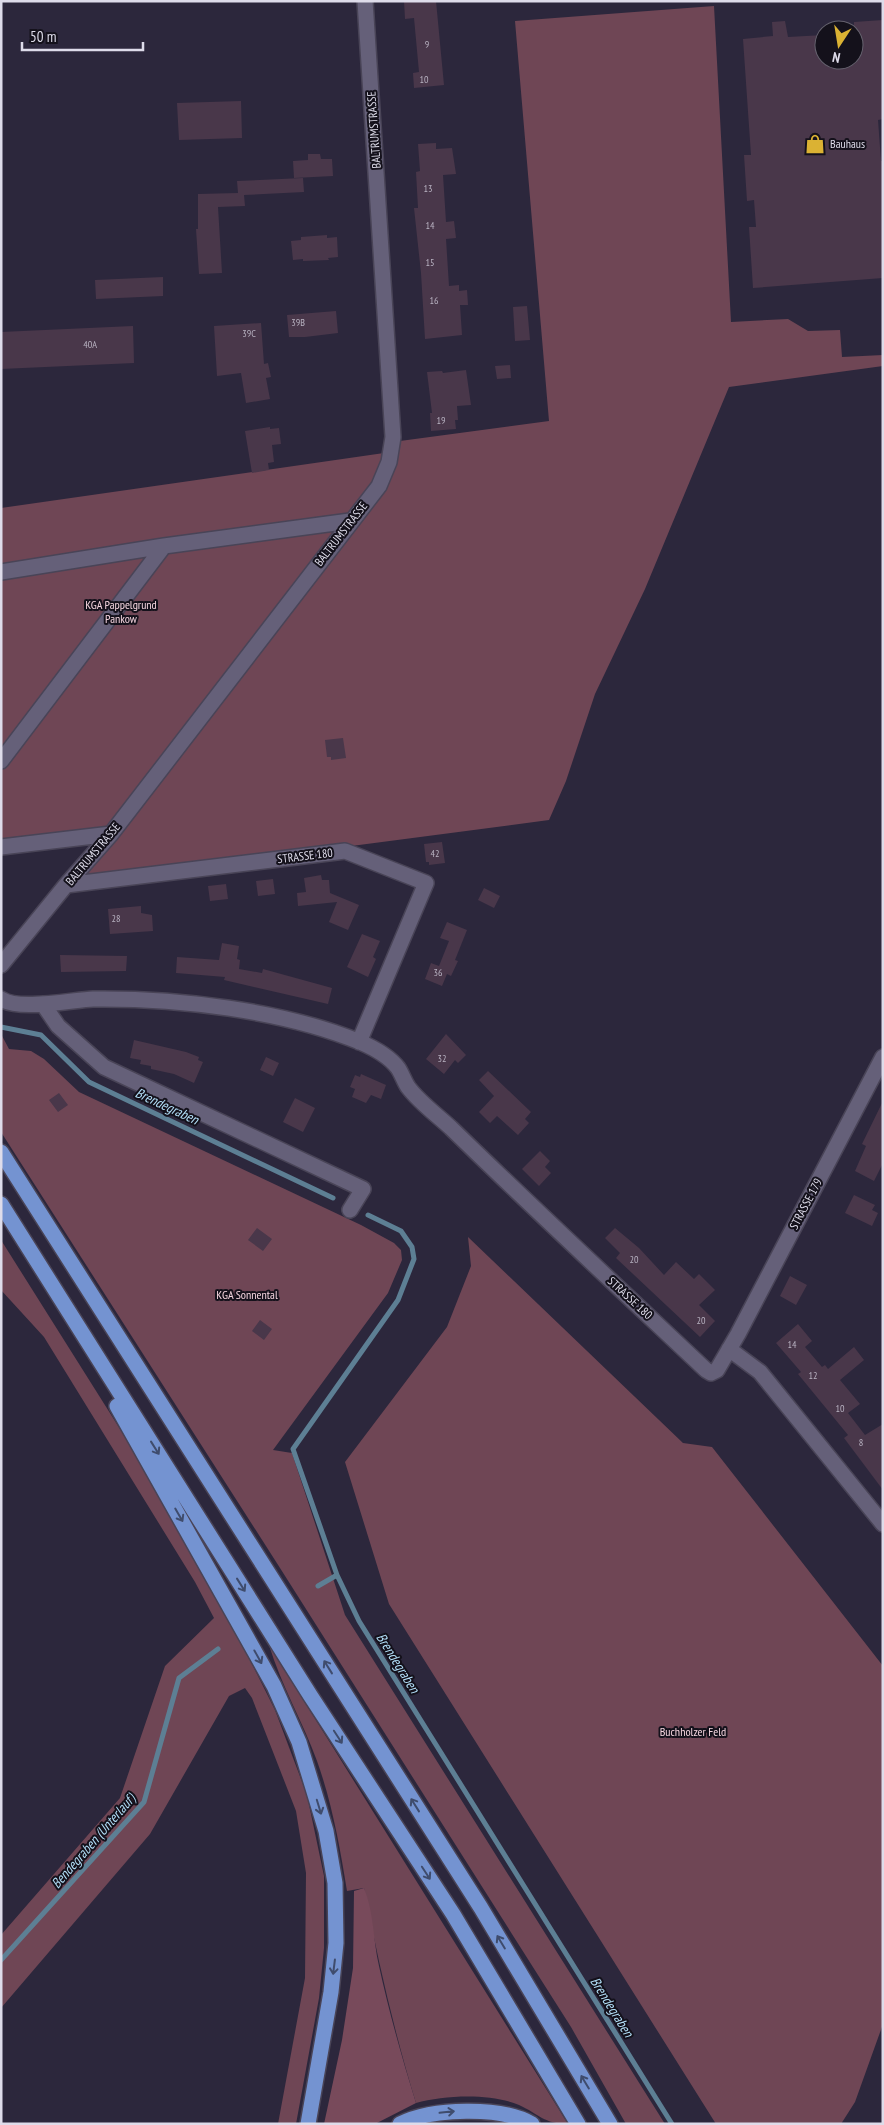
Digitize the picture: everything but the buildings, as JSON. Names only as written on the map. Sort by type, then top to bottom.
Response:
[{"type":"highway","points":[[1,1152],[481,1908],[610,2124]]},
{"type":"highway","points":[[4,1209],[217,1581],[274,1686],[299,1742],[326,1831],[335,1891],[336,1943],[334,1967],[308,2124]]},
{"type":"highway","points":[[4,1209],[305,1687],[453,1914],[578,2124]]},
{"type":"highway","points":[[400,2124],[432,2114],[460,2111],[488,2112],[524,2120],[532,2124]]},
{"type":"street","name":"BALTRUMSTRASSE","points":[[1,965],[66,885],[111,834],[350,521],[379,486],[390,462],[393,437],[365,1]]},
{"type":"street","points":[[1,572],[164,546],[350,521]]},
{"type":"street","points":[[1,761],[164,546]]},
{"type":"street","points":[[1,847],[111,834]]},
{"type":"street","name":"STRASSE 180","points":[[66,885],[345,851],[426,883],[359,1042]]},
{"type":"street","name":"STRASSE 180","points":[[1,999],[18,1004],[43,1004],[92,999],[214,1006],[265,1015],[359,1042],[391,1060],[408,1087],[706,1370],[711,1372],[717,1370],[729,1350]]},
{"type":"street","points":[[43,1004],[58,1026],[104,1067],[363,1189],[350,1210]]},
{"type":"street","name":"STRASSE 179","points":[[729,1350],[883,1057]]},
{"type":"street","points":[[729,1350],[760,1372],[883,1524]]},
{"type":"green space","points":[[714,6],[731,322],[788,319],[808,331],[840,330],[842,357],[883,355],[883,366],[729,387],[645,589],[595,694],[566,781],[549,820],[78,882],[394,465],[400,441],[549,421],[515,21]]},
{"type":"green space","name":"KGA Pappelgrund Pankow","points":[[384,453],[381,470],[95,844],[1,854],[1,508]]},
{"type":"green space","name":"KGA Sonnental","points":[[1,1034],[9,1049],[31,1051],[44,1059],[79,1092],[361,1225],[394,1243],[401,1250],[402,1260],[388,1293],[273,1450],[292,1453],[345,1615],[665,2124],[626,2124],[571,2027],[1,1132]]},
{"type":"green space","name":"Buchholzer Feld","points":[[468,1237],[683,1443],[712,1447],[883,1666],[883,2024],[855,2102],[841,2124],[716,2124],[389,1604],[345,1462],[447,1327],[471,1266]]},
{"type":"green space","points":[[1,1240],[154,1483],[219,1598],[275,1710],[307,1795],[324,1876],[324,1948],[319,1998],[296,2124],[278,2124],[305,1978],[306,1873],[296,1811],[252,1698],[245,1688],[229,1696],[150,1834],[1,2008],[1,1935],[120,1798],[165,1666],[214,1618],[195,1582],[44,1337],[1,1290]]},
{"type":"green space","points":[[269,1645],[568,2124],[547,2120],[519,2105],[495,2098],[468,2096],[440,2098],[416,2103],[387,1996],[364,1888],[347,1891],[335,1825],[322,1777]]},
{"type":"shaded area","points":[[364,1888],[372,1916],[377,1956],[387,2000],[416,2103],[375,2124],[324,2124],[342,2040],[353,1968],[354,1891]]},
{"type":"waterway","name":"Brendegraben","points":[[1,1027],[41,1035],[89,1082],[333,1198]]},
{"type":"waterway","name":"Brendegraben","points":[[368,1215],[401,1231],[412,1247],[414,1259],[398,1300],[293,1449],[337,1575],[359,1621],[672,2124]]},
{"type":"waterway","name":"Bendegraben (Unterlauf)","points":[[318,1586],[337,1575]]},
{"type":"waterway","name":"Bendegraben (Unterlauf)","points":[[1,1960],[144,1802],[179,1678],[218,1649]]},
{"type":"place","name":"Bauhaus","points":[[815,144]]}]
